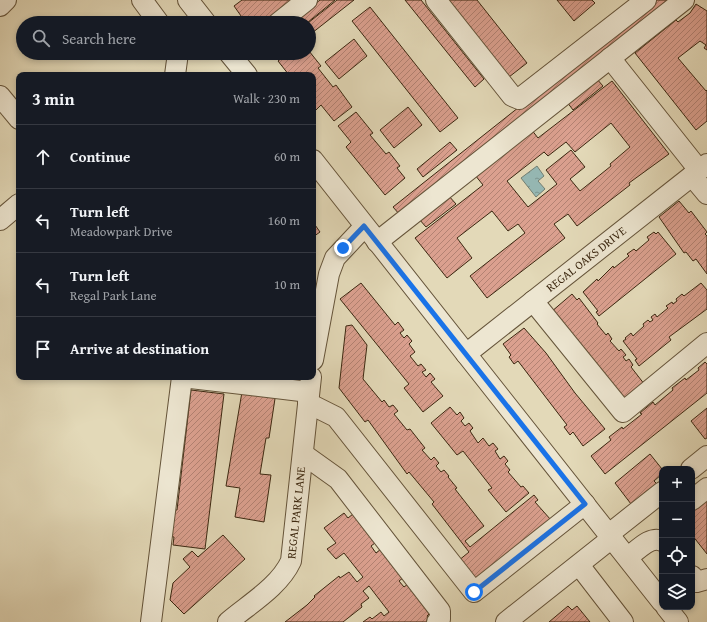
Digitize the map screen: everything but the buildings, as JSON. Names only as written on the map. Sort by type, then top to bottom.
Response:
[{"type":"street","points":[[0,6],[6,0]]},
{"type":"street","points":[[142,0],[154,16]]},
{"type":"street","points":[[188,0],[201,16]]},
{"type":"street","points":[[287,16],[307,0]]},
{"type":"street","points":[[436,0],[512,96],[519,99],[646,0]]},
{"type":"street","points":[[377,242],[684,0]]},
{"type":"street","points":[[610,58],[700,170],[707,194]]},
{"type":"street","points":[[175,72],[177,60]]},
{"type":"street","points":[[237,60],[244,72]]},
{"type":"street","points":[[0,96],[16,115]]},
{"type":"street","points":[[316,164],[659,598]]},
{"type":"street","name":"REGAL OAKS DRIVE","points":[[466,354],[700,170]]},
{"type":"street","points":[[0,220],[16,207]]},
{"type":"street","points":[[316,345],[331,268],[335,258],[364,226]]},
{"type":"street","points":[[533,301],[623,412],[706,346]]},
{"type":"street","points":[[151,622],[182,380]]},
{"type":"street","points":[[209,380],[309,391],[336,417],[474,592],[585,504]]},
{"type":"street","name":"REGAL PARK LANE","points":[[228,622],[277,581],[287,569],[291,561],[309,391]]},
{"type":"street","points":[[302,454],[338,479],[440,611],[440,619],[437,622]]},
{"type":"street","points":[[695,466],[707,456]]},
{"type":"street","points":[[695,498],[707,488]]},
{"type":"street","points":[[506,622],[579,565],[659,495]]},
{"type":"street","points":[[628,557],[658,537]]},
{"type":"street","points":[[579,565],[623,622]]},
{"type":"street","points":[[695,580],[697,582],[707,579]]},
{"type":"street","points":[[668,610],[678,622]]},
{"type":"water","points":[[537,166],[544,176],[538,181],[545,189],[536,197],[521,178]]},
{"type":"route","points":[[343,248],[364,226],[585,504],[474,592]]}]
